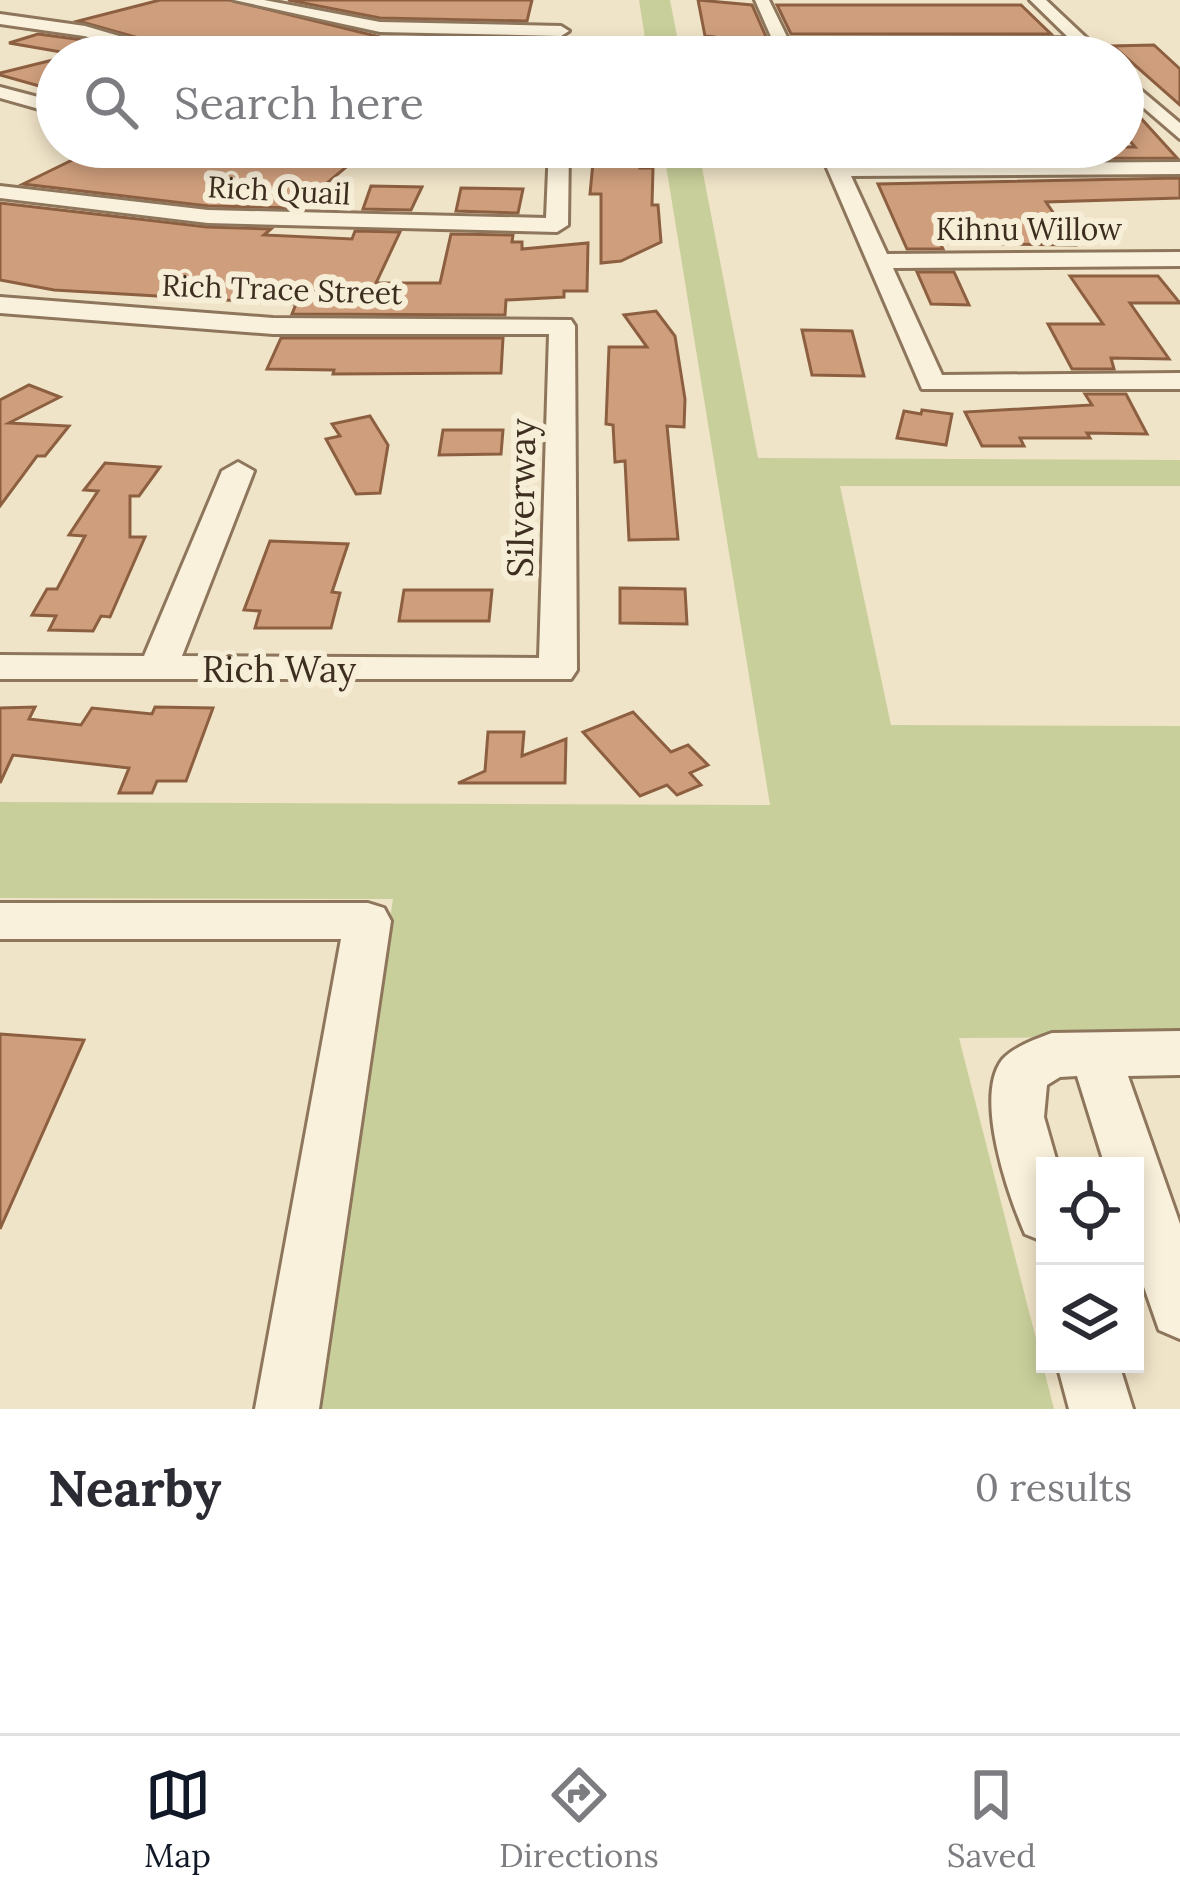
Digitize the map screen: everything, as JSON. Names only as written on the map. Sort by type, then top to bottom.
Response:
[{"type":"street","points":[[241,0],[380,27],[561,30]]},
{"type":"street","points":[[762,0],[779,36]]},
{"type":"street","points":[[1037,0],[1076,36]]},
{"type":"street","points":[[0,19],[101,36]]},
{"type":"street","points":[[0,92],[36,102]]},
{"type":"street","points":[[1144,107],[1180,133]]},
{"type":"street","points":[[1144,167],[1180,168]]},
{"type":"street","name":"Rich Quail","points":[[0,192],[238,220],[557,225],[558,168]]},
{"type":"street","points":[[837,168],[932,383],[1180,381]]},
{"type":"street","name":"Kihnu Willow","points":[[879,261],[1180,259]]},
{"type":"street","name":"Rich Trace Street","points":[[0,305],[273,326],[562,326]]},
{"type":"street","name":"Silverway","points":[[558,670],[562,326]]},
{"type":"street","points":[[158,668],[238,472]]},
{"type":"street","name":"Rich Way","points":[[0,668],[558,670]]},
{"type":"street","points":[[0,921],[368,922],[286,1409]]},
{"type":"street","points":[[1095,1054],[1130,1157]]},
{"type":"street","points":[[1036,1184],[1017,1117],[1022,1073],[1052,1055],[1179,1055]]},
{"type":"street","points":[[1144,1200],[1180,1309]]},
{"type":"street","points":[[1091,1373],[1101,1409]]},
{"type":"green space","points":[[639,0],[670,0],[677,36],[645,36]]},
{"type":"green space","points":[[666,168],[702,168],[758,458],[1180,460],[1180,486],[840,486],[891,725],[1180,726],[1180,1037],[959,1038],[1036,1339],[1036,1373],[1045,1373],[1054,1409],[316,1409],[393,899],[0,898],[0,802],[770,805]]},
{"type":"building","points":[[160,0],[230,0],[376,36],[131,36],[78,21]]},
{"type":"building","points":[[288,0],[532,0],[527,21],[380,18]]},
{"type":"building","points":[[698,0],[752,5],[766,36],[705,36]]},
{"type":"building","points":[[777,5],[1021,5],[1051,34],[791,34]]},
{"type":"building","points":[[38,34],[53,36],[36,36],[36,48],[9,43]]},
{"type":"building","points":[[1144,45],[1154,45],[1180,69],[1180,105],[1144,73]]},
{"type":"building","points":[[36,64],[36,85],[0,75]]},
{"type":"building","points":[[1144,122],[1177,158],[1144,158]]},
{"type":"building","points":[[56,168],[345,168],[297,208],[208,206],[23,184]]},
{"type":"building","points":[[592,168],[653,168],[652,205],[658,205],[661,242],[621,261],[601,263],[601,194],[590,194]]},
{"type":"building","points":[[1180,178],[1180,198],[1046,202],[1075,245],[940,243],[943,249],[907,249],[878,184]]},
{"type":"building","points":[[371,186],[422,187],[411,210],[363,209]]},
{"type":"building","points":[[461,188],[523,189],[518,213],[456,211]]},
{"type":"building","points":[[0,203],[207,227],[271,229],[264,235],[352,239],[355,231],[400,232],[376,283],[440,283],[451,234],[513,235],[512,242],[522,242],[522,249],[588,243],[587,291],[506,300],[505,315],[292,314],[296,304],[54,290],[0,280]]},
{"type":"building","points":[[917,272],[954,272],[969,305],[931,304]]},
{"type":"building","points":[[1070,276],[1158,276],[1180,303],[1130,303],[1169,359],[1111,358],[1114,369],[1072,369],[1048,324],[1103,324]]},
{"type":"building","points":[[656,311],[675,336],[685,399],[684,427],[667,426],[678,539],[629,540],[625,461],[615,462],[613,425],[606,424],[609,347],[647,347],[624,315]]},
{"type":"building","points":[[802,330],[852,331],[864,376],[812,375]]},
{"type":"building","points":[[281,338],[503,338],[501,373],[333,374],[334,370],[267,369]]},
{"type":"building","points":[[29,385],[60,397],[9,423],[69,426],[45,456],[37,456],[0,506],[0,400]]},
{"type":"building","points":[[1085,394],[1126,394],[1147,434],[1087,433],[1090,438],[1020,438],[1024,446],[982,446],[965,412],[1092,405]]},
{"type":"building","points":[[922,410],[952,414],[946,445],[897,438],[904,411],[921,414]]},
{"type":"building","points":[[370,416],[388,445],[380,493],[356,494],[326,439],[340,436],[332,424]]},
{"type":"building","points":[[443,430],[503,430],[501,454],[439,455]]},
{"type":"building","points":[[105,463],[160,467],[139,496],[130,496],[130,537],[145,537],[110,617],[101,616],[93,631],[49,630],[56,616],[32,615],[47,589],[57,589],[85,536],[69,535],[98,491],[84,490]]},
{"type":"building","points":[[270,541],[348,544],[332,592],[340,593],[331,628],[255,628],[260,611],[244,610]]},
{"type":"building","points":[[620,588],[685,589],[687,624],[620,623]]},
{"type":"building","points":[[404,590],[492,590],[489,621],[399,621]]},
{"type":"building","points":[[35,707],[29,719],[81,725],[92,708],[152,714],[155,707],[213,708],[186,781],[157,781],[152,793],[119,793],[129,768],[13,755],[0,783],[0,708]]},
{"type":"building","points":[[633,712],[671,752],[688,745],[708,765],[690,773],[701,785],[677,795],[667,785],[640,796],[583,732]]},
{"type":"building","points":[[488,732],[524,732],[522,756],[566,739],[565,783],[458,783],[485,771]]},
{"type":"building","points":[[0,1034],[84,1040],[0,1229]]}]
